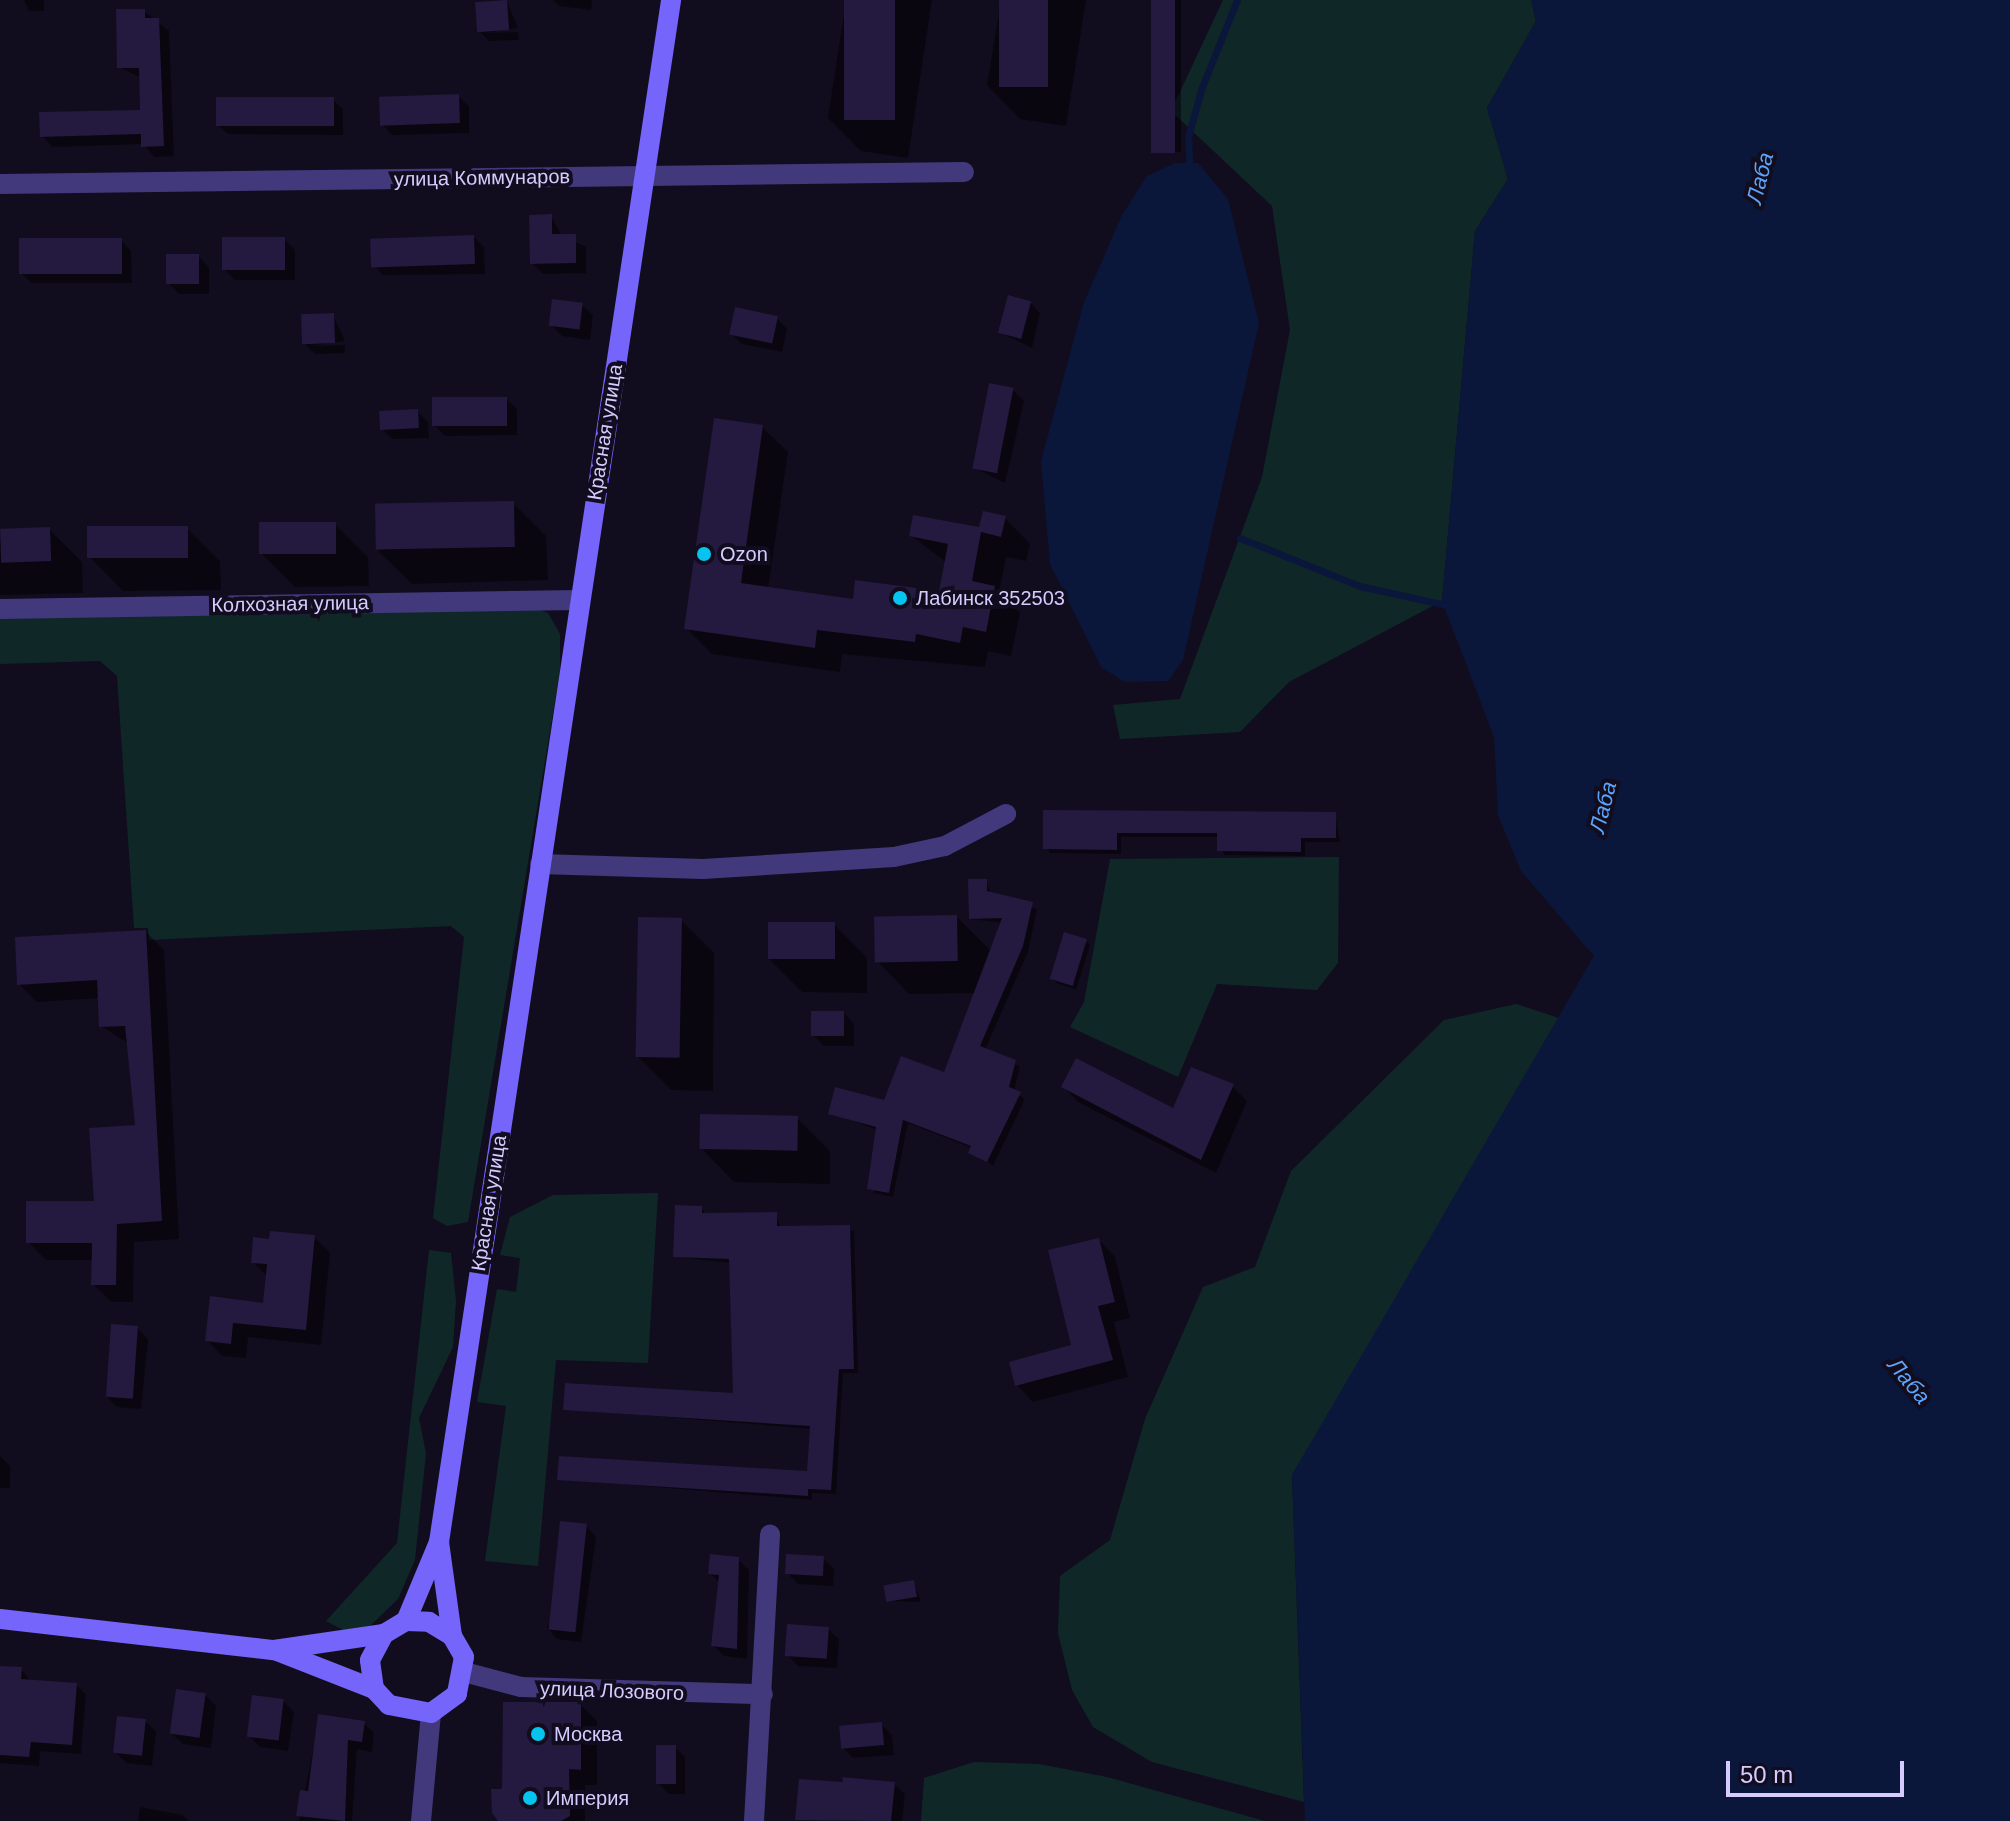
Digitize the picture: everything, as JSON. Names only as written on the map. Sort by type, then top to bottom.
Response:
[{"type":"street","name":"Красная улица","points":[[406,1621],[439,1542],[671,0]]},
{"type":"street","name":"улица Коммунаров","points":[[0,184],[964,172]]},
{"type":"street","name":"Колхозная улица","points":[[0,609],[580,600]]},
{"type":"street","points":[[540,864],[703,869],[894,857],[945,846],[1006,814]]},
{"type":"street","points":[[754,1821],[770,1534]]},
{"type":"street","name":"Красная улица","points":[[439,1542],[452,1636],[464,1672]]},
{"type":"street","points":[[0,1619],[274,1650],[384,1634],[406,1621],[429,1622],[452,1636]]},
{"type":"street","points":[[374,1689],[370,1660],[384,1634]]},
{"type":"street","points":[[274,1650],[374,1689],[407,1714],[431,1713],[457,1694],[464,1672]]},
{"type":"street","name":"улица Лозового","points":[[464,1672],[521,1687],[763,1694]]},
{"type":"street","points":[[421,1821],[431,1713]]},
{"type":"green space","points":[[1223,0],[1531,0],[1536,21],[1487,108],[1508,179],[1475,231],[1442,601],[1289,682],[1240,732],[1120,739],[1113,705],[1180,699],[1262,477],[1290,330],[1272,206],[1171,111]]},
{"type":"green space","points":[[535,608],[548,613],[560,634],[560,671],[468,1222],[447,1226],[433,1218],[464,937],[451,926],[149,940],[148,928],[134,928],[117,676],[100,661],[0,664],[0,614]]},
{"type":"green space","points":[[1339,857],[1338,963],[1317,990],[1217,984],[1178,1077],[1070,1027],[1084,1002],[1110,859]]},
{"type":"green space","points":[[1516,1004],[1562,1019],[1292,1475],[1304,1802],[1152,1762],[1093,1727],[1072,1690],[1058,1633],[1060,1576],[1110,1540],[1145,1419],[1203,1287],[1255,1267],[1291,1171],[1444,1020]]},
{"type":"green space","points":[[658,1193],[648,1363],[556,1360],[538,1566],[485,1561],[506,1406],[477,1402],[497,1289],[516,1292],[520,1258],[500,1255],[510,1217],[553,1195]]},
{"type":"green space","points":[[429,1250],[451,1253],[456,1301],[453,1347],[419,1418],[426,1453],[415,1560],[398,1599],[370,1626],[343,1630],[326,1621],[397,1543]]},
{"type":"green space","points":[[974,1762],[1039,1764],[1107,1777],[1265,1821],[921,1821],[924,1778]]},
{"type":"water","name":"Лаба","points":[[1531,0],[2010,0],[2010,1821],[1305,1821],[1292,1475],[1594,956],[1521,871],[1498,815],[1494,737],[1442,601],[1475,231],[1508,179],[1487,108],[1536,21]]},
{"type":"water","points":[[1175,163],[1198,163],[1228,199],[1259,323],[1183,660],[1168,681],[1125,682],[1101,667],[1050,564],[1041,461],[1084,302],[1122,215],[1147,176]]},
{"type":"building","points":[[507,0],[509,30],[477,32],[475,2]]},
{"type":"building","points":[[844,0],[895,0],[895,120],[844,120]]},
{"type":"building","points":[[999,0],[1048,0],[1048,87],[999,87]]},
{"type":"building","points":[[1151,0],[1175,0],[1175,153],[1151,153]]},
{"type":"building","points":[[116,9],[145,9],[145,18],[159,18],[164,146],[141,147],[141,134],[40,137],[39,112],[140,110],[139,68],[117,68]]},
{"type":"building","points":[[459,94],[460,123],[380,126],[379,97]]},
{"type":"building","points":[[216,97],[334,97],[334,126],[216,126]]},
{"type":"building","points":[[552,214],[552,234],[576,234],[576,263],[530,264],[529,215]]},
{"type":"building","points":[[474,235],[475,264],[371,268],[370,239]]},
{"type":"building","points":[[222,237],[285,237],[285,270],[222,270]]},
{"type":"building","points":[[19,238],[122,238],[122,274],[19,274]]},
{"type":"building","points":[[166,254],[199,254],[199,284],[166,284]]},
{"type":"building","points":[[1008,295],[1031,301],[1021,339],[998,333]]},
{"type":"building","points":[[552,299],[583,303],[579,330],[549,326]]},
{"type":"building","points":[[735,307],[778,316],[772,344],[729,334]]},
{"type":"building","points":[[334,313],[335,343],[302,344],[301,314]]},
{"type":"building","points":[[989,383],[1014,388],[997,473],[972,468]]},
{"type":"building","points":[[432,397],[507,397],[507,426],[432,426]]},
{"type":"building","points":[[418,409],[419,428],[380,430],[379,411]]},
{"type":"building","points":[[714,418],[763,425],[741,583],[853,599],[855,580],[939,591],[948,544],[909,536],[913,515],[979,527],[983,511],[1006,516],[1001,537],[981,532],[972,581],[995,586],[986,632],[963,627],[960,643],[916,634],[915,642],[817,630],[815,648],[684,629]]},
{"type":"building","points":[[514,501],[515,547],[376,549],[375,503]]},
{"type":"building","points":[[259,522],[336,522],[336,554],[259,554]]},
{"type":"building","points":[[87,526],[188,526],[188,558],[87,558]]},
{"type":"building","points":[[50,527],[51,561],[1,563],[0,529]]},
{"type":"building","points":[[1043,810],[1336,812],[1336,838],[1301,838],[1301,852],[1217,851],[1217,833],[1117,833],[1117,850],[1043,849]]},
{"type":"building","points":[[968,879],[987,879],[987,891],[1033,902],[1023,946],[980,1046],[1016,1060],[1009,1087],[1021,1092],[987,1162],[968,1153],[971,1146],[903,1120],[889,1193],[867,1189],[876,1127],[828,1114],[835,1087],[884,1100],[901,1056],[944,1072],[1002,918],[969,919]]},
{"type":"building","points":[[957,915],[958,961],[875,962],[874,916]]},
{"type":"building","points":[[638,917],[682,918],[680,1058],[636,1057]]},
{"type":"building","points":[[768,922],[835,922],[835,959],[768,959]]},
{"type":"building","points":[[146,930],[162,1221],[117,1224],[116,1285],[91,1285],[92,1243],[26,1243],[26,1201],[94,1201],[89,1128],[135,1125],[125,1026],[99,1027],[97,980],[17,985],[15,937]]},
{"type":"building","points":[[1064,932],[1087,939],[1073,986],[1050,979]]},
{"type":"building","points":[[811,1011],[844,1011],[844,1036],[811,1036]]},
{"type":"building","points":[[1076,1058],[1173,1108],[1191,1067],[1234,1084],[1201,1160],[1061,1087]]},
{"type":"building","points":[[700,1114],[798,1116],[797,1151],[699,1149]]},
{"type":"building","points":[[675,1205],[702,1206],[702,1213],[777,1212],[777,1226],[850,1225],[854,1369],[839,1369],[831,1490],[808,1489],[808,1496],[557,1480],[559,1456],[807,1471],[810,1426],[563,1410],[565,1383],[733,1393],[729,1259],[673,1257]]},
{"type":"building","points":[[270,1231],[315,1235],[306,1330],[233,1323],[231,1344],[205,1341],[210,1296],[263,1303],[267,1264],[251,1263],[253,1237],[269,1239]]},
{"type":"building","points":[[1099,1238],[1115,1302],[1098,1306],[1113,1360],[1015,1386],[1009,1362],[1071,1345],[1048,1250]]},
{"type":"building","points":[[111,1324],[138,1326],[133,1399],[106,1397]]},
{"type":"building","points":[[560,1521],[587,1524],[575,1632],[549,1629]]},
{"type":"building","points":[[710,1554],[739,1557],[737,1649],[711,1646],[719,1575],[708,1574]]},
{"type":"building","points":[[786,1554],[824,1556],[823,1576],[785,1574]]},
{"type":"building","points":[[914,1580],[917,1597],[886,1602],[883,1585]]},
{"type":"building","points":[[787,1624],[829,1627],[827,1659],[785,1656]]},
{"type":"building","points":[[0,1666],[22,1667],[21,1679],[77,1683],[72,1745],[31,1742],[29,1757],[0,1755]]},
{"type":"building","points":[[176,1689],[206,1693],[199,1738],[170,1734]]},
{"type":"building","points":[[252,1695],[284,1699],[279,1741],[247,1737]]},
{"type":"building","points":[[503,1702],[581,1702],[581,1770],[569,1769],[570,1816],[561,1821],[498,1821],[492,1813],[491,1789],[502,1789]]},
{"type":"building","points":[[318,1714],[365,1721],[362,1742],[348,1740],[345,1821],[296,1816],[300,1790],[308,1791]]},
{"type":"building","points":[[117,1716],[146,1719],[142,1756],[113,1753]]},
{"type":"building","points":[[882,1722],[884,1745],[841,1749],[839,1726]]},
{"type":"building","points":[[656,1745],[676,1745],[676,1784],[656,1784]]},
{"type":"building","points":[[842,1777],[895,1782],[891,1821],[795,1820],[799,1779],[843,1782]]},
{"type":"waterway","points":[[1190,173],[1188,137],[1202,87],[1237,0]]},
{"type":"waterway","points":[[1240,538],[1360,586],[1450,606]]},
{"type":"place","name":"Ozon","points":[[704,554]]},
{"type":"place","name":"Лабинск 352503","points":[[900,598]]},
{"type":"place","name":"Москва","points":[[538,1734]]},
{"type":"place","name":"Империя","points":[[530,1798]]}]
